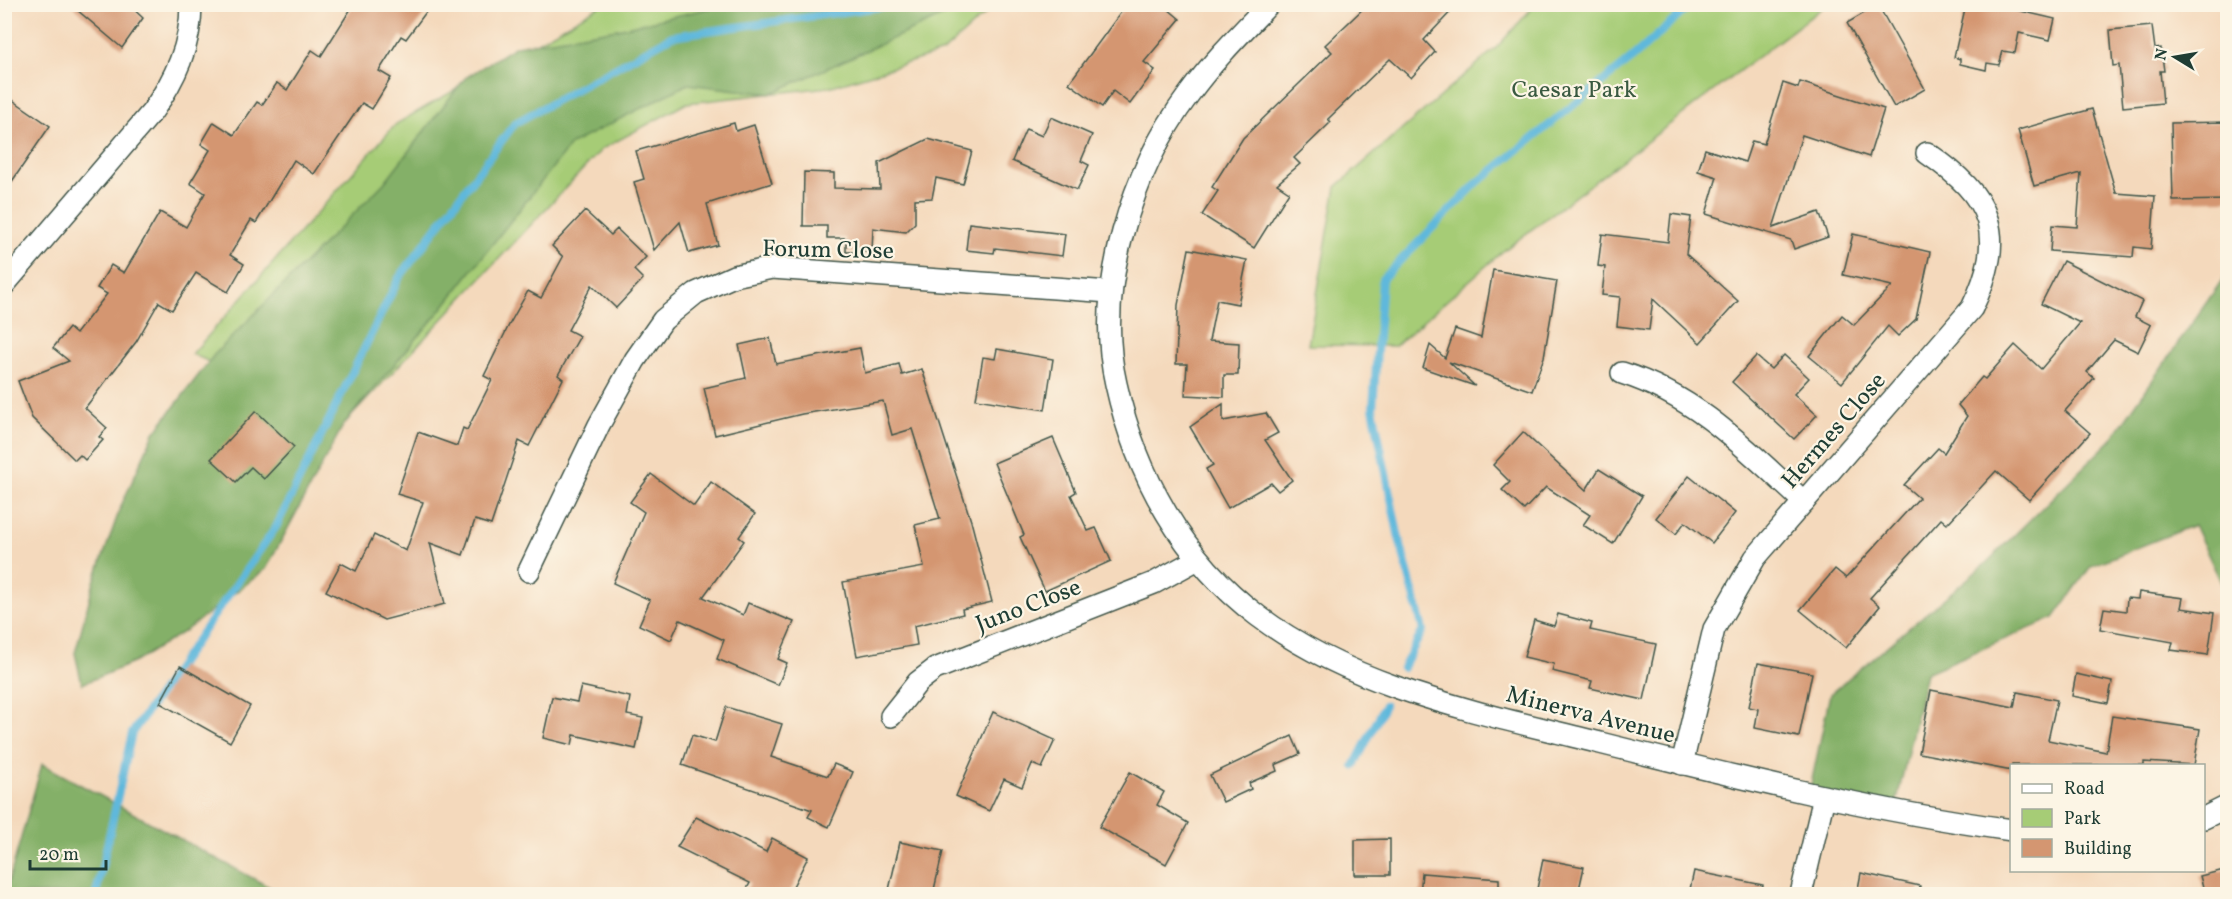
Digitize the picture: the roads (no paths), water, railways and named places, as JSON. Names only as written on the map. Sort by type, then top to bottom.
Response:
[{"type":"street","points":[[4,285],[152,112],[172,83],[185,50],[190,4]]},
{"type":"street","name":"Minerva Avenue","points":[[1269,4],[1220,55],[1187,97],[1162,136],[1130,215],[1110,292],[1109,332],[1112,369],[1131,441],[1149,481],[1196,560],[1256,615],[1299,645],[1347,669],[1458,707],[1682,764],[1824,797],[2010,830]]},
{"type":"street","name":"Hermes Close","points":[[1682,764],[1714,628],[1732,593],[1755,558],[1972,308],[1987,277],[1993,248],[1988,221],[1972,192],[1953,171],[1927,153]]},
{"type":"street","name":"Forum Close","points":[[530,571],[599,424],[635,360],[663,320],[696,293],[734,276],[772,268],[1110,292]]},
{"type":"street","points":[[1622,373],[1654,383],[1709,415],[1804,502]]},
{"type":"street","name":"Juno Close","points":[[891,716],[918,682],[935,669],[1154,583],[1196,560]]},
{"type":"street","points":[[1801,894],[1824,797]]},
{"type":"street","points":[[2205,818],[2228,806]]},
{"type":"waterway","points":[[96,894],[132,733],[276,527],[399,278],[515,123],[672,36],[901,4]]},
{"type":"waterway","points":[[1403,668],[1423,630],[1398,534],[1373,408],[1382,279],[1477,183],[1632,58],[1692,4]]},
{"type":"waterway","points":[[1354,766],[1385,705]]},
{"type":"park label","name":"Caesar Park","points":[[1574,89]]}]
